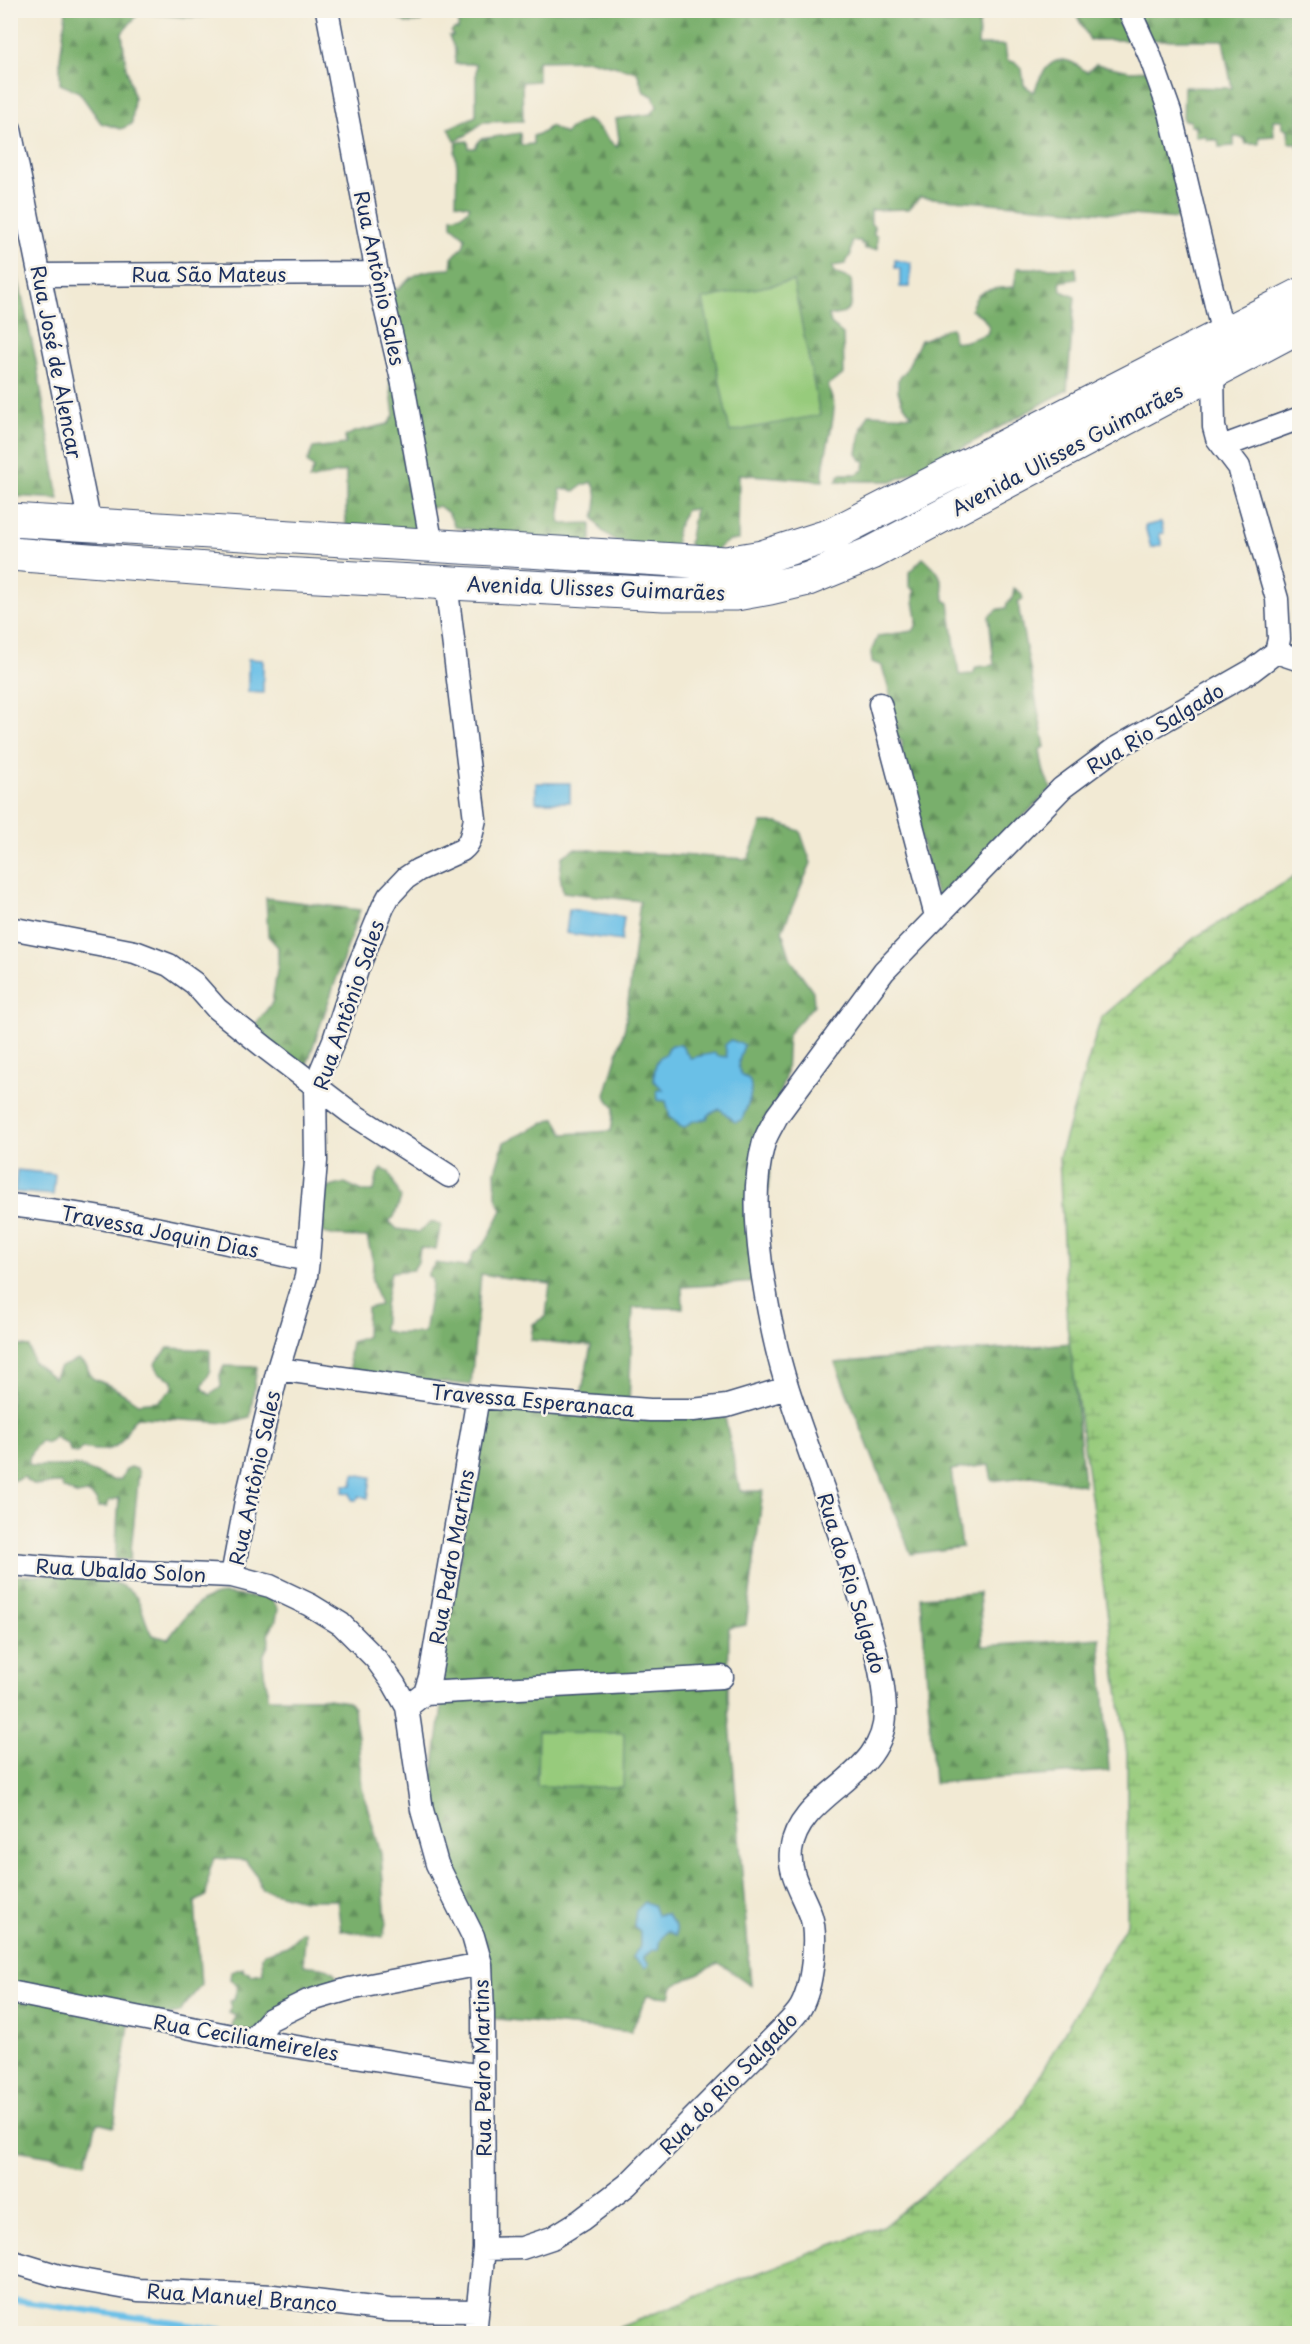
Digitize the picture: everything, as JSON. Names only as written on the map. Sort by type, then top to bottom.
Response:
[{"type":"main road","name":"Avenida Ulisses Guimarães","points":[[10,520],[726,563],[762,556],[831,535],[1299,296]]},
{"type":"main road","name":"Avenida Ulisses Guimarães","points":[[10,554],[260,573],[653,594],[724,594],[770,588],[808,579],[872,553],[1299,326]]},
{"type":"main road","points":[[260,573],[263,536]]},
{"type":"street","name":"Rua Antônio Sales","points":[[327,10],[377,273],[403,384],[432,546]]},
{"type":"street","points":[[1129,10],[1150,56],[1170,112],[1223,334]]},
{"type":"street","name":"Rua José de Alencar","points":[[10,129],[90,525]]},
{"type":"street","name":"Rua São Mateus","points":[[40,275],[377,273]]},
{"type":"street","points":[[1213,372],[1214,427],[1217,438],[1239,467],[1277,599],[1279,639],[1276,652],[1299,660]]},
{"type":"street","points":[[1224,446],[1299,418]]},
{"type":"street","name":"Rua Antônio Sales","points":[[232,1575],[246,1501],[278,1369],[306,1277],[316,1161],[315,1085],[334,1040],[357,970],[386,902],[406,878],[462,850],[471,838],[475,819],[446,582]]},
{"type":"street","name":"Rua Rio Salgado","points":[[777,1116],[884,971],[1075,778],[1116,748],[1251,671],[1276,652]]},
{"type":"street","points":[[880,704],[936,916]]},
{"type":"street","points":[[10,928],[135,952],[169,965],[194,983],[217,1009],[351,1113],[449,1176]]},
{"type":"street","name":"Rua do Rio Salgado","points":[[484,2249],[522,2248],[552,2238],[581,2220],[627,2185],[800,2010],[805,1999],[811,1970],[814,1930],[812,1918],[790,1859],[793,1838],[801,1821],[869,1759],[880,1735],[885,1712],[881,1673],[846,1551],[787,1388],[766,1304],[758,1242],[759,1167],[765,1140],[777,1116]]},
{"type":"street","name":"Travessa Joquin Dias","points":[[10,1205],[157,1230],[308,1260]]},
{"type":"street","name":"Travessa Esperanaca","points":[[278,1369],[478,1397],[668,1411],[727,1406],[787,1388]]},
{"type":"street","name":"Rua Pedro Martins","points":[[425,1693],[478,1397]]},
{"type":"street","name":"Rua Ubaldo Solon","points":[[10,1564],[73,1569],[232,1575]]},
{"type":"street","name":"Rua Pedro Martins","points":[[232,1575],[270,1586],[310,1605],[341,1624],[376,1659],[407,1707],[422,1810],[436,1864],[473,1936],[481,1964],[484,2249],[476,2323]]},
{"type":"street","points":[[407,1707],[425,1693],[722,1677]]},
{"type":"street","points":[[252,2040],[271,2019],[308,2001],[349,1989],[481,1964]]},
{"type":"street","name":"Rua Ceciliameireles","points":[[10,1992],[252,2040],[483,2076]]},
{"type":"street","name":"Rua Manuel Branco","points":[[10,2261],[59,2276],[138,2290],[273,2296],[476,2323]]},
{"type":"green space","points":[[66,10],[224,11],[205,17],[139,13],[122,33],[126,66],[134,97],[132,124],[121,129],[101,123],[79,92],[60,84],[60,59]]},
{"type":"green space","points":[[819,10],[827,16],[831,10],[984,11],[980,14],[978,45],[1005,45],[1007,60],[1016,63],[1022,69],[1024,85],[1034,92],[1043,72],[1053,62],[1059,60],[1075,64],[1087,72],[1096,64],[1130,71],[1151,70],[1177,151],[1177,219],[920,197],[909,209],[871,210],[871,224],[874,226],[874,235],[877,236],[877,249],[864,249],[861,241],[852,241],[851,254],[845,264],[833,266],[834,273],[851,279],[852,300],[848,310],[844,313],[829,315],[831,324],[843,334],[844,374],[828,385],[834,408],[824,462],[823,481],[739,474],[738,540],[724,543],[714,554],[698,553],[689,544],[695,509],[686,510],[677,529],[675,551],[615,540],[601,530],[594,518],[597,500],[592,482],[575,491],[560,489],[562,498],[559,522],[563,524],[591,523],[591,542],[475,539],[473,530],[455,527],[449,514],[439,506],[432,508],[414,498],[413,509],[419,515],[419,529],[346,538],[346,471],[309,480],[314,468],[307,462],[313,448],[346,444],[345,437],[354,432],[388,424],[394,415],[389,377],[396,368],[388,289],[398,289],[410,278],[422,272],[451,269],[452,258],[464,245],[465,237],[452,226],[452,217],[467,211],[470,206],[456,203],[455,152],[457,142],[468,141],[469,148],[475,148],[480,139],[520,133],[521,145],[533,144],[533,136],[544,132],[550,126],[565,134],[570,128],[586,120],[595,125],[617,147],[619,139],[616,119],[650,114],[657,107],[653,96],[644,92],[637,72],[590,60],[538,61],[538,81],[522,82],[523,121],[483,122],[455,141],[449,128],[476,116],[476,64],[455,64],[455,50],[449,36],[453,36],[451,32],[454,29],[458,29],[459,19],[453,19],[450,16],[451,11]]},
{"type":"green space","points":[[397,11],[419,11],[421,22],[406,23],[399,19]]},
{"type":"green space","points":[[1074,11],[1299,11],[1299,149],[1297,143],[1289,143],[1288,129],[1283,128],[1282,120],[1273,120],[1274,136],[1259,137],[1259,144],[1246,144],[1244,138],[1234,137],[1234,146],[1219,147],[1218,140],[1207,140],[1206,136],[1195,137],[1195,126],[1190,126],[1190,121],[1183,120],[1184,87],[1232,88],[1223,40],[1090,40]]},
{"type":"green space","points":[[10,241],[36,360],[59,499],[11,496]]},
{"type":"green space","points":[[1017,268],[1076,268],[1077,279],[1060,282],[1061,291],[1075,297],[1067,390],[953,453],[894,481],[836,481],[840,474],[857,474],[864,469],[865,461],[861,460],[857,453],[862,427],[869,414],[912,416],[901,401],[898,380],[905,372],[921,340],[952,328],[954,341],[963,342],[987,334],[989,327],[982,316],[971,310],[973,302],[987,290],[1014,287]]},
{"type":"green space","points":[[793,281],[820,415],[730,432],[703,299]]},
{"type":"green space","points":[[923,558],[937,571],[943,586],[944,600],[949,603],[959,675],[973,674],[976,667],[994,665],[989,616],[999,609],[1006,608],[1007,603],[1012,600],[1014,588],[1021,593],[1023,599],[1018,602],[1020,616],[1045,747],[1040,749],[1041,760],[1052,788],[962,877],[937,898],[902,770],[902,741],[895,737],[888,710],[892,701],[882,666],[872,662],[871,652],[878,636],[913,631],[916,627],[915,591],[909,586],[909,572]]},
{"type":"green space","points":[[762,823],[778,823],[800,831],[811,863],[782,931],[791,960],[813,991],[814,1005],[788,1034],[786,1074],[777,1101],[758,1282],[682,1287],[683,1308],[633,1308],[629,1403],[580,1400],[591,1346],[531,1340],[533,1324],[546,1316],[550,1284],[481,1274],[471,1385],[351,1374],[349,1356],[351,1342],[366,1337],[367,1308],[380,1305],[372,1281],[373,1262],[367,1237],[336,1236],[323,1233],[323,1197],[327,1188],[345,1183],[362,1191],[374,1191],[377,1176],[382,1169],[389,1172],[401,1198],[394,1217],[389,1221],[397,1229],[419,1232],[431,1222],[441,1225],[436,1249],[420,1248],[418,1262],[413,1270],[391,1272],[385,1306],[383,1330],[394,1333],[424,1333],[432,1285],[432,1278],[428,1276],[428,1273],[436,1263],[465,1267],[470,1263],[474,1252],[487,1240],[502,1210],[496,1197],[495,1171],[504,1142],[555,1118],[564,1134],[611,1131],[614,1108],[605,1095],[625,1027],[640,901],[563,892],[560,875],[562,857],[574,849],[748,859]]},
{"type":"green space","points":[[1299,874],[1299,2333],[605,2333],[885,2225],[1016,2116],[1127,1923],[1127,1754],[1067,1325],[1059,1157],[1101,1018],[1194,938]]},
{"type":"green space","points":[[266,898],[360,910],[305,1070],[250,1031],[272,1003],[278,964],[278,947],[268,936]]},
{"type":"green space","points":[[1071,1343],[1084,1485],[1032,1476],[992,1481],[989,1465],[951,1470],[962,1547],[911,1554],[835,1363]]},
{"type":"green space","points":[[15,1345],[29,1347],[33,1362],[54,1378],[60,1367],[78,1360],[86,1365],[92,1378],[113,1387],[138,1403],[159,1401],[173,1388],[173,1380],[159,1373],[155,1364],[168,1348],[210,1350],[210,1372],[202,1387],[210,1395],[221,1387],[220,1375],[224,1366],[257,1367],[250,1417],[228,1423],[137,1417],[120,1442],[111,1449],[105,1450],[82,1448],[78,1453],[70,1452],[68,1444],[55,1437],[48,1443],[41,1441],[38,1444],[29,1457],[29,1464],[33,1466],[79,1466],[113,1480],[121,1479],[126,1469],[131,1467],[137,1469],[139,1473],[130,1560],[115,1559],[119,1498],[109,1501],[107,1507],[98,1507],[97,1500],[87,1493],[77,1495],[63,1488],[61,1483],[36,1484],[24,1477],[11,1481],[10,1348]]},
{"type":"green space","points":[[484,1409],[725,1417],[740,1491],[763,1491],[746,1625],[729,1628],[728,1697],[751,1985],[719,1963],[673,1986],[670,1997],[647,1995],[631,2032],[489,2018],[430,1796],[443,1700],[444,1660]]},
{"type":"green space","points":[[78,1574],[114,1582],[129,1590],[136,1596],[152,1635],[168,1639],[192,1609],[207,1598],[226,1594],[271,1598],[278,1609],[276,1620],[268,1634],[268,1645],[263,1658],[268,1698],[321,1698],[348,1702],[353,1708],[358,1736],[362,1788],[381,1854],[386,1923],[383,1937],[341,1930],[337,1900],[303,1900],[261,1889],[257,1876],[245,1860],[214,1858],[206,1896],[195,1902],[201,1985],[179,2013],[129,2025],[114,2127],[97,2123],[86,2162],[11,2149],[10,1576]]},
{"type":"green space","points":[[979,1593],[983,1646],[1100,1638],[1109,1771],[934,1783],[921,1597]]},
{"type":"green space","points":[[538,1732],[624,1733],[623,1787],[537,1786]]},
{"type":"green space","points":[[302,1932],[305,1932],[304,1965],[330,1970],[337,1977],[338,1983],[252,2040],[232,2026],[236,2016],[229,2013],[231,2008],[229,2001],[234,2000],[237,1987],[230,1979],[231,1972],[243,1968],[243,1971],[249,1972],[250,1975],[263,1973],[264,1953],[287,1946]]},
{"type":"water","points":[[895,260],[911,263],[910,287],[900,287],[900,269],[895,268]]},
{"type":"water","points":[[1161,522],[1164,533],[1159,534],[1162,545],[1151,548],[1145,526]]},
{"type":"water","points":[[248,659],[263,660],[263,693],[248,692]]},
{"type":"water","points":[[536,783],[570,783],[570,802],[536,802]]},
{"type":"water","points":[[569,909],[624,917],[621,941],[566,933]]},
{"type":"water","points":[[731,1040],[744,1045],[739,1070],[751,1084],[749,1100],[742,1120],[735,1122],[720,1109],[709,1114],[707,1119],[693,1121],[681,1127],[670,1116],[666,1101],[658,1100],[657,1090],[664,1090],[654,1081],[657,1061],[666,1054],[671,1045],[681,1045],[690,1058],[715,1053],[717,1056],[727,1057],[725,1045]]},
{"type":"water","points":[[17,1170],[55,1174],[53,1195],[15,1192]]},
{"type":"water","points":[[354,1474],[371,1477],[368,1498],[360,1496],[352,1500],[350,1493],[343,1492],[344,1485],[352,1485]]},
{"type":"water","points":[[645,1902],[653,1905],[657,1915],[666,1914],[676,1926],[676,1935],[667,1931],[660,1940],[658,1949],[651,1951],[643,1958],[649,1964],[646,1968],[632,1957],[640,1947],[640,1931],[634,1926],[636,1911]]},
{"type":"waterway","points":[[10,2299],[251,2334]]}]
